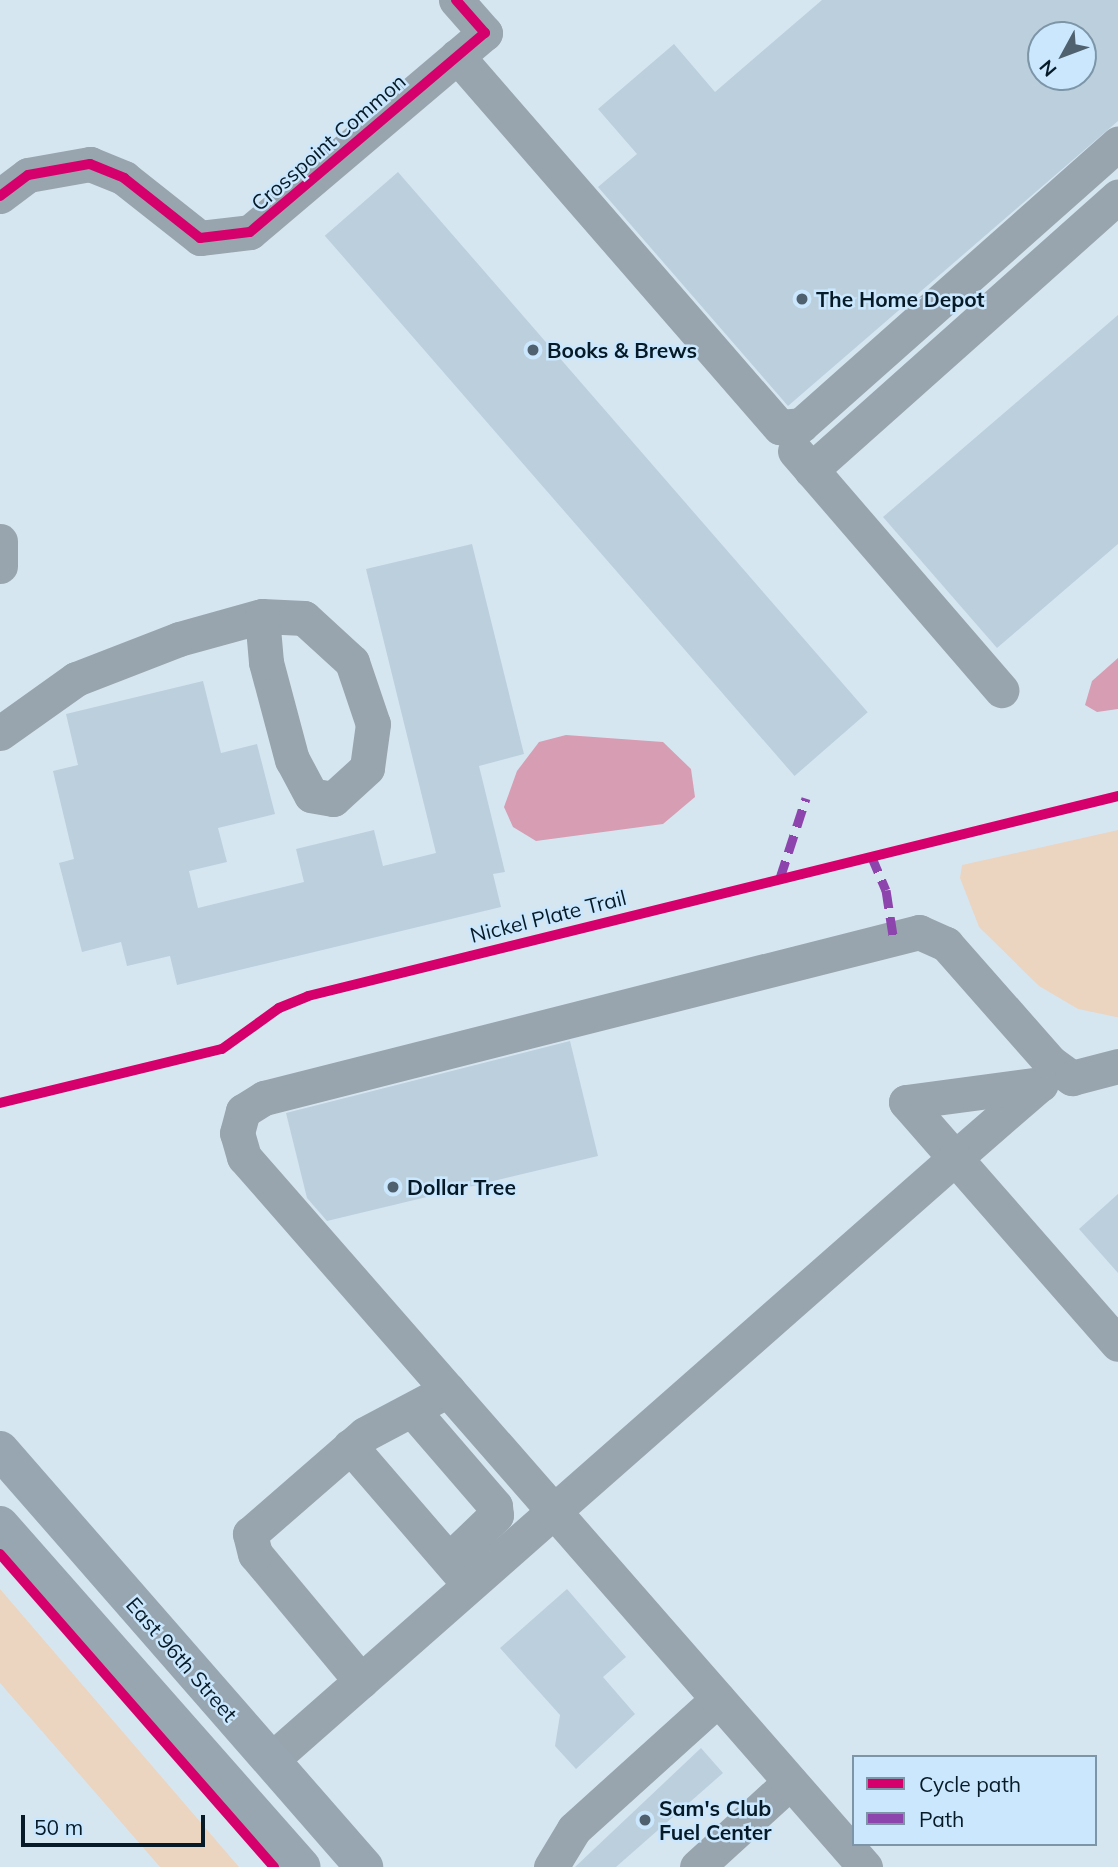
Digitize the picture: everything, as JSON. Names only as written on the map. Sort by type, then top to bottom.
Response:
[{"type":"main road","name":"East 96th Street","points":[[0,1450],[364,1867]]},
{"type":"main road","points":[[0,1480],[55,1542],[140,1610]]},
{"type":"main road","points":[[0,1525],[300,1867]]},
{"type":"street","name":"Crosspoint Common","points":[[0,196],[29,176],[90,164],[124,177],[200,238],[250,232],[285,208],[485,33],[456,0]]},
{"type":"street","points":[[457,56],[798,445],[1001,690]]},
{"type":"street","points":[[798,445],[1118,144]]},
{"type":"street","points":[[798,445],[1118,196]]},
{"type":"street","points":[[0,541],[0,566]]},
{"type":"street","points":[[0,733],[76,679],[262,616],[304,618],[352,662],[373,723],[367,768],[333,799],[311,795],[292,760],[266,662],[262,616]]},
{"type":"street","points":[[865,1867],[244,1157],[236,1133],[243,1111],[264,1098],[919,932],[946,944],[1051,1063],[1056,1081]]},
{"type":"street","points":[[1118,1066],[1056,1081],[906,1102],[1118,1344]]},
{"type":"street","points":[[460,1573],[554,1513],[955,1158],[1056,1081]]},
{"type":"street","points":[[361,1681],[250,1544],[256,1525],[351,1447],[447,1390]]},
{"type":"street","points":[[271,1760],[361,1681],[460,1573],[496,1515],[495,1506],[414,1412]]},
{"type":"street","points":[[351,1447],[460,1573]]},
{"type":"street","points":[[551,1867],[574,1829],[718,1699]]},
{"type":"street","points":[[696,1867],[790,1782]]},
{"type":"shaded area","points":[[1118,658],[1118,709],[1097,712],[1085,705],[1092,681]]},
{"type":"shaded area","points":[[566,735],[663,742],[691,769],[695,797],[663,824],[536,841],[513,827],[504,807],[517,771],[539,742]]},
{"type":"shaded area","points":[[1118,830],[1116,1017],[1078,1009],[1039,986],[979,927],[960,878],[962,865]]},
{"type":"shaded area","points":[[0,1589],[239,1867],[160,1867],[0,1683]]},
{"type":"building","name":"The Home Depot","points":[[822,0],[1118,0],[1118,121],[788,406],[598,187],[637,154],[598,109],[674,44],[715,92]]},
{"type":"building","points":[[398,172],[868,712],[795,776],[325,236]]},
{"type":"building","points":[[1118,315],[1118,544],[997,648],[883,517]]},
{"type":"building","points":[[472,544],[524,754],[479,766],[505,872],[493,874],[501,907],[177,985],[170,956],[127,966],[121,942],[82,952],[59,863],[74,859],[53,771],[78,765],[66,714],[203,681],[221,753],[257,744],[275,814],[218,828],[227,862],[189,871],[198,908],[304,882],[296,849],[374,830],[383,866],[436,853],[366,569]]},
{"type":"building","points":[[570,1041],[598,1156],[327,1221],[307,1198],[286,1113]]},
{"type":"building","points":[[1118,1194],[1118,1273],[1079,1229]]},
{"type":"building","points":[[567,1589],[626,1657],[603,1677],[635,1714],[576,1769],[555,1746],[560,1715],[500,1648]]},
{"type":"building","name":"Sam's Club Fuel Center","points":[[701,1748],[723,1773],[616,1867],[575,1867]]},
{"type":"marked path","points":[[780,878],[806,798]]},
{"type":"marked path","points":[[871,855],[886,890],[893,935]]},
{"type":"cycle path","points":[[0,196],[28,175],[90,164],[124,178],[200,238],[250,232],[485,33],[456,0]]},
{"type":"cycle path","name":"Nickel Plate Trail","points":[[0,1103],[222,1049],[279,1008],[308,996],[1118,796]]},
{"type":"cycle path","points":[[0,1554],[274,1867]]},
{"type":"place","name":"The Home Depot","points":[[802,299]]},
{"type":"place","name":"Books & Brews","points":[[533,350]]},
{"type":"place","name":"Dollar Tree","points":[[393,1187]]},
{"type":"place","name":"Sam's Club Fuel Center","points":[[645,1820]]}]
